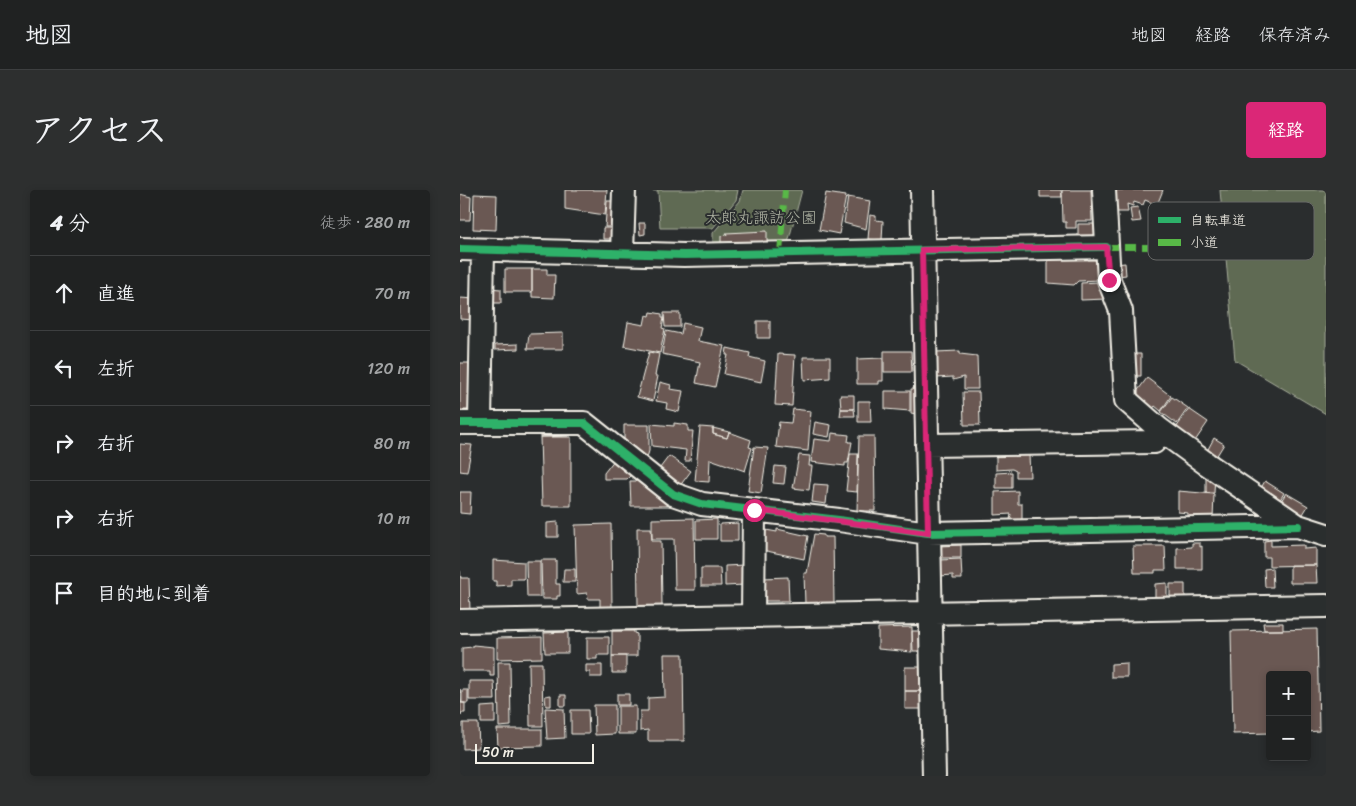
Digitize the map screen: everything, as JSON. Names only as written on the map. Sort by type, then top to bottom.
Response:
[{"type":"street","points":[[622,253],[624,190]]},
{"type":"street","points":[[922,190],[934,776]]},
{"type":"street","points":[[1104,190],[1109,280],[1121,311],[1126,400],[1199,458],[1298,526],[1326,535]]},
{"type":"street","points":[[460,249],[684,255],[1106,247]]},
{"type":"street","points":[[483,250],[470,422],[584,423],[673,494],[702,504],[928,533],[1298,526]]},
{"type":"street","points":[[927,445],[1154,442]]},
{"type":"street","points":[[753,616],[754,510]]},
{"type":"street","points":[[460,621],[1326,606]]},
{"type":"green space","points":[[643,190],[738,190],[736,200],[713,228],[660,228],[658,191]]},
{"type":"green space","name":"太郎丸諏訪公園","points":[[743,190],[802,190],[788,243],[713,244],[713,233],[740,201]]},
{"type":"green space","points":[[1220,190],[1326,190],[1326,414],[1235,360],[1226,260],[1314,260],[1314,202],[1221,202]]},
{"type":"building","points":[[565,190],[607,190],[605,215],[565,209]]},
{"type":"building","points":[[1040,190],[1061,190],[1062,197],[1040,197]]},
{"type":"building","points":[[1062,190],[1091,190],[1092,221],[1076,221],[1076,228],[1066,228],[1066,222],[1063,222]]},
{"type":"building","points":[[1113,190],[1163,190],[1158,202],[1145,200],[1143,205],[1134,202],[1133,206],[1127,204],[1128,212],[1114,212]]},
{"type":"building","points":[[826,193],[846,196],[839,234],[819,230]]},
{"type":"building","points":[[460,194],[471,197],[470,220],[460,220]]},
{"type":"building","points":[[474,194],[497,195],[496,230],[473,229]]},
{"type":"building","points":[[848,197],[870,201],[866,229],[844,223]]},
{"type":"building","points":[[607,201],[618,201],[617,227],[605,227]]},
{"type":"building","points":[[1138,207],[1141,221],[1132,222],[1130,208]]},
{"type":"building","points":[[870,215],[876,216],[876,220],[883,221],[882,240],[868,239]]},
{"type":"building","points":[[639,223],[645,223],[645,234],[640,235]]},
{"type":"building","points":[[1078,224],[1094,224],[1095,236],[1078,236]]},
{"type":"building","points":[[603,228],[616,228],[616,239],[603,239]]},
{"type":"building","points":[[767,231],[767,243],[721,244],[721,236],[727,235],[726,233]]},
{"type":"building","points":[[1088,256],[1088,260],[1099,260],[1099,280],[1078,281],[1074,285],[1048,283],[1048,260]]},
{"type":"building","points":[[1125,263],[1126,275],[1118,276],[1116,264]]},
{"type":"building","points":[[505,269],[532,269],[532,292],[505,292]]},
{"type":"building","points":[[532,269],[547,269],[547,275],[555,275],[554,298],[532,297]]},
{"type":"building","points":[[1099,282],[1106,299],[1081,300],[1081,283]]},
{"type":"building","points":[[489,288],[501,289],[501,303],[489,303]]},
{"type":"building","points":[[460,298],[475,299],[474,320],[460,319]]},
{"type":"building","points":[[651,312],[662,314],[662,318],[664,318],[662,328],[665,329],[660,353],[624,346],[628,322],[644,325],[646,315],[650,316]]},
{"type":"building","points":[[664,313],[680,313],[680,327],[665,327]]},
{"type":"building","points":[[757,321],[770,321],[770,338],[757,338]]},
{"type":"building","points":[[683,323],[701,327],[698,341],[724,346],[715,387],[696,383],[700,362],[662,354],[666,331],[681,334]]},
{"type":"building","points":[[563,333],[563,349],[527,349],[529,334]]},
{"type":"building","points":[[518,344],[518,349],[495,350],[495,345]]},
{"type":"building","points":[[727,348],[750,353],[749,357],[765,361],[761,382],[724,374],[728,355],[726,355]]},
{"type":"building","points":[[884,351],[911,351],[912,372],[884,372]]},
{"type":"building","points":[[960,351],[960,354],[977,356],[978,389],[964,389],[964,377],[953,380],[953,377],[936,378],[935,352]]},
{"type":"building","points":[[649,352],[659,354],[655,376],[658,376],[653,401],[637,397]]},
{"type":"building","points":[[778,354],[795,355],[792,406],[775,405]]},
{"type":"building","points":[[1129,354],[1141,354],[1141,376],[1129,376]]},
{"type":"building","points":[[803,357],[830,357],[830,378],[804,380]]},
{"type":"building","points":[[883,358],[883,381],[879,381],[879,384],[857,384],[857,359]]},
{"type":"building","points":[[460,363],[472,363],[472,410],[460,410]]},
{"type":"building","points":[[1147,378],[1171,396],[1161,411],[1155,406],[1151,411],[1133,397]]},
{"type":"building","points":[[660,382],[671,385],[670,389],[683,391],[679,412],[666,409],[667,403],[656,401]]},
{"type":"building","points":[[911,389],[916,389],[916,414],[911,413]]},
{"type":"building","points":[[885,391],[910,391],[910,411],[885,409]]},
{"type":"building","points":[[963,392],[979,392],[980,425],[964,425]]},
{"type":"building","points":[[840,395],[854,395],[854,409],[841,409]]},
{"type":"building","points":[[1172,397],[1188,408],[1177,424],[1161,412]]},
{"type":"building","points":[[858,401],[870,401],[871,422],[858,422]]},
{"type":"building","points":[[793,409],[811,411],[808,451],[776,447],[779,422],[791,423]]},
{"type":"building","points":[[841,409],[854,409],[855,416],[840,416]]},
{"type":"building","points":[[1189,409],[1208,422],[1193,444],[1174,431]]},
{"type":"building","points":[[815,422],[831,425],[829,437],[813,434]]},
{"type":"building","points":[[674,423],[688,425],[688,431],[693,431],[690,461],[685,461],[686,450],[652,446],[651,424],[674,426]]},
{"type":"building","points":[[624,425],[649,425],[649,451],[646,461],[624,444]]},
{"type":"building","points":[[700,427],[713,428],[713,434],[727,438],[729,432],[751,440],[749,447],[752,448],[745,471],[710,459],[709,482],[695,481]]},
{"type":"building","points":[[713,428],[729,432],[727,438],[713,434]]},
{"type":"building","points":[[540,430],[568,430],[568,436],[540,437]]},
{"type":"building","points":[[832,433],[849,435],[848,442],[852,442],[848,463],[845,463],[845,466],[811,462],[814,439],[831,441]]},
{"type":"building","points":[[859,436],[874,436],[875,511],[857,511]]},
{"type":"building","points":[[540,437],[571,437],[571,506],[542,506]]},
{"type":"building","points":[[1214,438],[1224,444],[1216,457],[1207,451]]},
{"type":"building","points":[[460,444],[472,445],[467,472],[460,471]]},
{"type":"building","points":[[754,447],[768,448],[761,493],[748,491]]},
{"type":"building","points":[[850,454],[858,454],[857,492],[846,491]]},
{"type":"building","points":[[799,455],[810,456],[809,466],[812,466],[809,490],[793,488]]},
{"type":"building","points":[[996,455],[1029,455],[1030,477],[1016,477],[1016,471],[1012,469],[996,470]]},
{"type":"building","points":[[669,456],[691,471],[679,487],[657,472]]},
{"type":"building","points":[[615,459],[633,473],[627,479],[604,479],[604,473]]},
{"type":"building","points":[[775,466],[786,467],[784,484],[773,483]]},
{"type":"building","points":[[1012,472],[1012,488],[996,488],[996,473]]},
{"type":"building","points":[[1206,473],[1215,474],[1214,493],[1206,493]]},
{"type":"building","points":[[630,481],[643,481],[674,506],[631,506]]},
{"type":"building","points":[[1265,481],[1284,493],[1277,505],[1258,493]]},
{"type":"building","points":[[814,484],[828,485],[826,504],[812,502]]},
{"type":"building","points":[[1018,491],[1018,504],[1022,504],[1022,520],[1010,520],[1011,514],[995,515],[995,492]]},
{"type":"building","points":[[1178,491],[1214,494],[1213,519],[1188,518],[1188,513],[1178,512]]},
{"type":"building","points":[[460,492],[471,492],[470,514],[460,513]]},
{"type":"building","points":[[1286,493],[1308,506],[1300,519],[1278,506]]},
{"type":"building","points":[[694,518],[695,590],[675,590],[674,539],[652,539],[652,519]]},
{"type":"building","points":[[717,519],[717,539],[696,539],[696,520]]},
{"type":"building","points":[[558,522],[558,537],[547,537],[547,523]]},
{"type":"building","points":[[738,523],[738,541],[720,541],[720,524]]},
{"type":"building","points":[[611,524],[612,608],[600,608],[600,599],[588,599],[587,593],[577,594],[575,525]]},
{"type":"building","points":[[637,528],[651,528],[652,541],[661,541],[662,606],[638,606]]},
{"type":"building","points":[[777,529],[808,536],[804,559],[762,550],[766,530],[777,532]]},
{"type":"building","points":[[814,534],[833,537],[834,603],[805,604],[804,573],[807,573]]},
{"type":"building","points":[[1271,540],[1271,546],[1304,545],[1304,549],[1316,548],[1316,565],[1269,566],[1269,557],[1264,557],[1264,541]]},
{"type":"building","points":[[1192,543],[1200,543],[1200,547],[1202,546],[1202,569],[1177,569],[1177,548],[1192,547]]},
{"type":"building","points":[[961,545],[961,558],[939,558],[939,546]]},
{"type":"building","points":[[1133,546],[1165,546],[1166,570],[1155,570],[1155,573],[1134,573]]},
{"type":"building","points":[[961,559],[962,579],[953,579],[953,575],[940,576],[940,560]]},
{"type":"building","points":[[493,560],[524,562],[524,579],[511,579],[511,585],[496,586],[496,581],[493,581]]},
{"type":"building","points":[[541,560],[556,560],[556,584],[560,584],[560,596],[557,596],[557,599],[542,599]]},
{"type":"building","points":[[526,561],[540,561],[540,597],[527,597]]},
{"type":"building","points":[[744,565],[744,585],[725,586],[725,566]]},
{"type":"building","points":[[1290,565],[1316,565],[1317,583],[1290,583]]},
{"type":"building","points":[[701,568],[720,568],[721,586],[701,586]]},
{"type":"building","points":[[1272,568],[1273,587],[1265,587],[1264,569]]},
{"type":"building","points":[[564,569],[575,569],[575,582],[563,582]]},
{"type":"building","points":[[460,571],[461,578],[469,578],[470,612],[460,612]]},
{"type":"building","points":[[788,577],[789,601],[764,601],[763,578]]},
{"type":"building","points":[[1167,583],[1167,598],[1155,598],[1155,584]]},
{"type":"building","points":[[1170,584],[1185,584],[1185,598],[1170,598]]},
{"type":"building","points":[[1263,623],[1283,623],[1283,630],[1264,630]]},
{"type":"building","points":[[912,627],[912,652],[878,649],[878,628]]},
{"type":"building","points":[[1317,629],[1319,731],[1311,732],[1311,671],[1266,671],[1266,733],[1233,734],[1231,631]]},
{"type":"building","points":[[612,631],[634,631],[637,634],[637,656],[612,656]]},
{"type":"building","points":[[912,631],[923,631],[923,651],[913,651]]},
{"type":"building","points":[[568,632],[568,653],[545,653],[544,633]]},
{"type":"building","points":[[542,637],[542,658],[497,659],[497,638]]},
{"type":"building","points":[[587,637],[609,637],[609,655],[597,655],[597,659],[587,659]]},
{"type":"building","points":[[473,645],[494,647],[494,676],[490,676],[490,671],[462,671],[462,648],[473,647]]},
{"type":"building","points":[[664,654],[683,654],[684,741],[648,741],[648,730],[640,731],[640,711],[648,711],[648,698],[665,697]]},
{"type":"building","points":[[612,656],[626,656],[626,673],[612,673]]},
{"type":"building","points":[[498,662],[510,662],[511,726],[499,727]]},
{"type":"building","points":[[529,663],[542,663],[543,726],[530,726]]},
{"type":"building","points":[[1127,663],[1127,677],[1111,677],[1111,664]]},
{"type":"building","points":[[586,665],[602,665],[602,677],[590,677],[590,672],[586,672]]},
{"type":"building","points":[[905,667],[921,667],[921,691],[905,691]]},
{"type":"building","points":[[469,681],[494,681],[495,700],[469,700]]},
{"type":"building","points":[[460,689],[461,703],[465,703],[465,713],[461,713],[461,716]]},
{"type":"building","points":[[462,690],[468,690],[468,703],[462,703]]},
{"type":"building","points":[[905,691],[921,691],[922,709],[905,709]]},
{"type":"building","points":[[617,694],[629,694],[629,705],[617,705]]},
{"type":"building","points":[[551,695],[551,706],[546,706],[545,696]]},
{"type":"building","points":[[560,695],[566,695],[566,706],[560,706]]},
{"type":"building","points":[[594,705],[615,705],[615,734],[595,735]]},
{"type":"building","points":[[495,706],[495,723],[481,723],[481,707]]},
{"type":"building","points":[[618,706],[636,706],[636,734],[618,734]]},
{"type":"building","points":[[545,708],[564,709],[565,738],[547,739]]},
{"type":"building","points":[[571,710],[588,710],[589,734],[571,734]]},
{"type":"building","points":[[463,723],[478,723],[479,748],[463,749]]},
{"type":"building","points":[[497,729],[542,729],[542,746],[498,747]]},
{"type":"marked path","points":[[780,253],[785,190]]},
{"type":"marked path","points":[[1106,247],[1148,247]]},
{"type":"cycle path","points":[[460,249],[684,255],[1106,247]]},
{"type":"cycle path","points":[[460,423],[584,423],[673,494],[702,504],[839,520],[928,533],[1298,526]]},
{"type":"route","points":[[754,510],[928,533],[922,250],[1106,247],[1109,280]]}]
